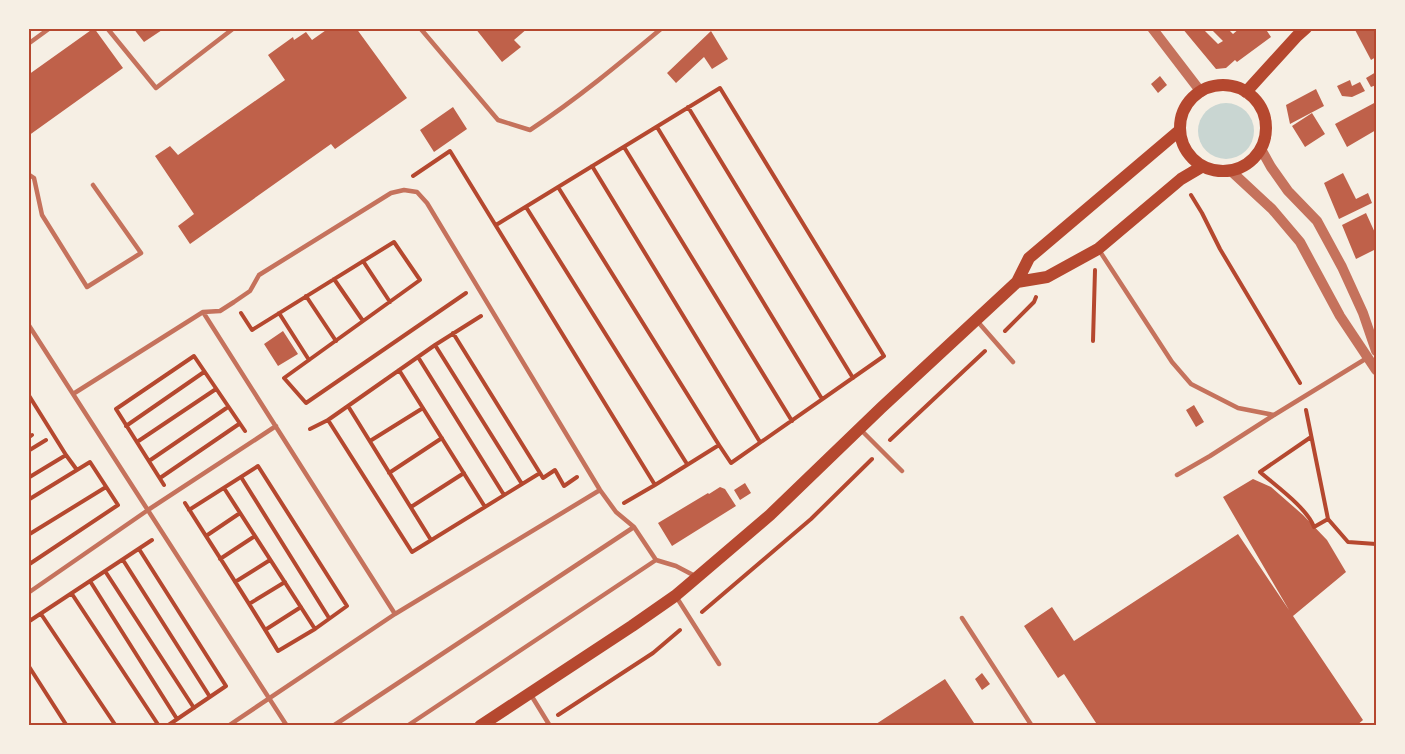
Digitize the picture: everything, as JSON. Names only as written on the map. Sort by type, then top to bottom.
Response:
[{"type":"main road","points":[[1246,92],[1306,28]]},
{"type":"main road","points":[[1224,85],[1246,92],[1263,112],[1266,124],[1261,149],[1243,167],[1231,171],[1217,171],[1194,160],[1182,141],[1180,130],[1185,108],[1201,92],[1212,87],[1224,85]]},
{"type":"main road","points":[[480,726],[675,596],[770,515],[859,428],[1017,282],[1029,258],[1180,130]]},
{"type":"main road","points":[[1017,282],[1047,277],[1098,249],[1181,179],[1203,166]]},
{"type":"street","points":[[1152,28],[1201,92]]},
{"type":"street","points":[[1261,149],[1288,190],[1317,221],[1342,267],[1363,313],[1377,370]]},
{"type":"street","points":[[1231,171],[1272,209],[1299,242],[1340,316],[1374,354]]},
{"type":"lane","points":[[28,44],[50,28]]},
{"type":"lane","points":[[107,28],[156,88],[234,28]]},
{"type":"lane","points":[[420,28],[498,120],[530,129],[585,91],[662,28]]},
{"type":"lane","points":[[28,174],[34,178],[42,215],[87,287],[141,253],[93,185]]},
{"type":"lane","points":[[73,394],[203,312],[220,311],[250,291],[258,275],[391,193],[407,190],[417,192],[427,203],[600,490],[614,509],[634,527],[656,561],[676,566],[697,577]]},
{"type":"lane","points":[[1098,249],[1172,362],[1191,384],[1238,408],[1274,415]]},
{"type":"lane","points":[[203,312],[395,614]]},
{"type":"lane","points":[[976,320],[1013,362]]},
{"type":"lane","points":[[28,324],[287,726]]},
{"type":"lane","points":[[1177,475],[1374,354]]},
{"type":"lane","points":[[28,592],[276,426]]},
{"type":"lane","points":[[859,428],[902,471]]},
{"type":"lane","points":[[228,726],[395,614],[600,490]]},
{"type":"lane","points":[[333,726],[634,527]]},
{"type":"lane","points":[[407,726],[656,561]]},
{"type":"lane","points":[[675,596],[719,664]]},
{"type":"lane","points":[[962,618],[1032,726]]},
{"type":"lane","points":[[530,693],[549,724]]},
{"type":"path","points":[[496,225],[688,107],[720,88],[884,356],[731,463],[558,187]]},
{"type":"path","points":[[688,107],[853,378]]},
{"type":"path","points":[[657,127],[822,399]]},
{"type":"path","points":[[624,147],[792,421]]},
{"type":"path","points":[[407,190],[413,176],[450,151],[655,484]]},
{"type":"path","points":[[592,166],[760,443]]},
{"type":"path","points":[[1181,179],[1303,389],[1328,519],[1348,542],[1377,544]]},
{"type":"path","points":[[526,207],[687,464]]},
{"type":"path","points":[[234,302],[252,330],[394,242],[420,280],[284,378],[306,403],[477,286]]},
{"type":"path","points":[[363,261],[390,302]]},
{"type":"path","points":[[1093,341],[1095,268]]},
{"type":"path","points":[[334,279],[363,321]]},
{"type":"path","points":[[306,296],[336,341]]},
{"type":"path","points":[[549,724],[653,653],[811,519],[1034,302]]},
{"type":"path","points":[[310,429],[327,420],[435,345],[491,310]]},
{"type":"path","points":[[279,313],[309,360]]},
{"type":"path","points":[[453,333],[543,478],[555,470],[564,486],[588,470]]},
{"type":"path","points":[[435,345],[522,484]]},
{"type":"path","points":[[171,495],[116,409],[194,356],[252,442]]},
{"type":"path","points":[[418,357],[504,495]]},
{"type":"path","points":[[399,370],[485,507]]},
{"type":"path","points":[[126,426],[204,372]]},
{"type":"path","points":[[137,442],[216,389]]},
{"type":"path","points":[[28,394],[31,402],[77,470]]},
{"type":"path","points":[[348,406],[431,540]]},
{"type":"path","points":[[149,462],[228,407]]},
{"type":"path","points":[[370,441],[423,408]]},
{"type":"path","points":[[327,420],[412,552],[540,473]]},
{"type":"path","points":[[160,478],[240,424]]},
{"type":"path","points":[[1311,437],[1260,472],[1288,495],[1312,520],[1314,527],[1328,519]]},
{"type":"path","points":[[389,473],[442,438]]},
{"type":"path","points":[[28,451],[46,440]]},
{"type":"path","points":[[614,509],[718,445]]},
{"type":"path","points":[[28,477],[66,455]]},
{"type":"path","points":[[28,500],[90,462],[118,505],[29,563]]},
{"type":"path","points":[[177,491],[189,510],[206,536],[265,630],[279,651],[347,606],[258,466],[189,510]]},
{"type":"path","points":[[411,507],[464,473]]},
{"type":"path","points":[[241,477],[329,618]]},
{"type":"path","points":[[28,534],[106,487]]},
{"type":"path","points":[[224,488],[315,628]]},
{"type":"path","points":[[206,536],[240,513]]},
{"type":"path","points":[[28,622],[163,533]]},
{"type":"path","points":[[220,559],[255,536]]},
{"type":"path","points":[[139,549],[226,686],[167,726]]},
{"type":"path","points":[[123,560],[210,697]]},
{"type":"path","points":[[235,582],[270,560]]},
{"type":"path","points":[[105,571],[194,708]]},
{"type":"path","points":[[90,581],[177,719]]},
{"type":"path","points":[[249,604],[285,582]]},
{"type":"path","points":[[72,594],[159,726]]},
{"type":"path","points":[[265,630],[301,607]]},
{"type":"path","points":[[41,614],[116,726]]},
{"type":"path","points":[[28,665],[68,726]]},
{"type":"shaded area","points":[[1221,103],[1231,103],[1246,111],[1252,120],[1254,131],[1252,142],[1246,151],[1231,159],[1221,159],[1210,154],[1203,147],[1198,136],[1198,126],[1203,115],[1210,108]]},
{"type":"building","points":[[94,28],[123,68],[28,136],[28,75]]},
{"type":"building","points":[[133,28],[165,28],[144,42]]},
{"type":"building","points":[[329,28],[356,28],[407,98],[335,149],[331,144],[190,244],[178,226],[194,214],[155,156],[170,146],[178,155],[285,80],[268,55],[293,37],[294,40],[306,32],[312,40]]},
{"type":"building","points":[[475,28],[528,28],[514,40],[521,47],[502,62]]},
{"type":"building","points":[[1182,28],[1202,28],[1218,44],[1223,41],[1212,30],[1213,28],[1227,28],[1233,34],[1240,28],[1265,28],[1271,37],[1237,62],[1235,60],[1226,68],[1216,69]]},
{"type":"building","points":[[1354,28],[1376,28],[1376,57],[1371,60]]},
{"type":"building","points":[[711,31],[728,59],[712,69],[704,57],[676,83],[667,73]]},
{"type":"building","points":[[1376,72],[1376,85],[1371,87],[1366,78]]},
{"type":"building","points":[[1160,76],[1167,85],[1158,93],[1151,84]]},
{"type":"building","points":[[1350,80],[1352,86],[1360,82],[1365,91],[1352,97],[1342,96],[1337,86]]},
{"type":"building","points":[[1316,89],[1324,106],[1290,124],[1286,105]]},
{"type":"building","points":[[1376,102],[1376,130],[1347,147],[1335,124]]},
{"type":"building","points":[[453,107],[467,129],[434,152],[420,130]]},
{"type":"building","points":[[1312,113],[1325,134],[1305,147],[1292,126]]},
{"type":"building","points":[[1343,173],[1356,199],[1368,193],[1372,203],[1339,219],[1324,183]]},
{"type":"building","points":[[1366,213],[1376,235],[1376,249],[1356,259],[1342,225]]},
{"type":"building","points":[[283,331],[298,354],[278,366],[264,344]]},
{"type":"building","points":[[1194,405],[1204,422],[1196,427],[1186,410]]},
{"type":"building","points":[[1253,479],[1271,487],[1303,515],[1327,540],[1346,572],[1293,616],[1363,720],[1356,726],[1098,726],[1064,674],[1058,678],[1024,626],[1052,607],[1074,641],[1238,534],[1289,610],[1223,497]]},
{"type":"building","points":[[745,483],[751,493],[740,500],[734,490]]},
{"type":"building","points":[[720,487],[725,489],[736,506],[672,546],[658,523]]},
{"type":"building","points":[[982,673],[990,684],[982,690],[975,679]]},
{"type":"building","points":[[945,679],[976,726],[873,726]]}]
